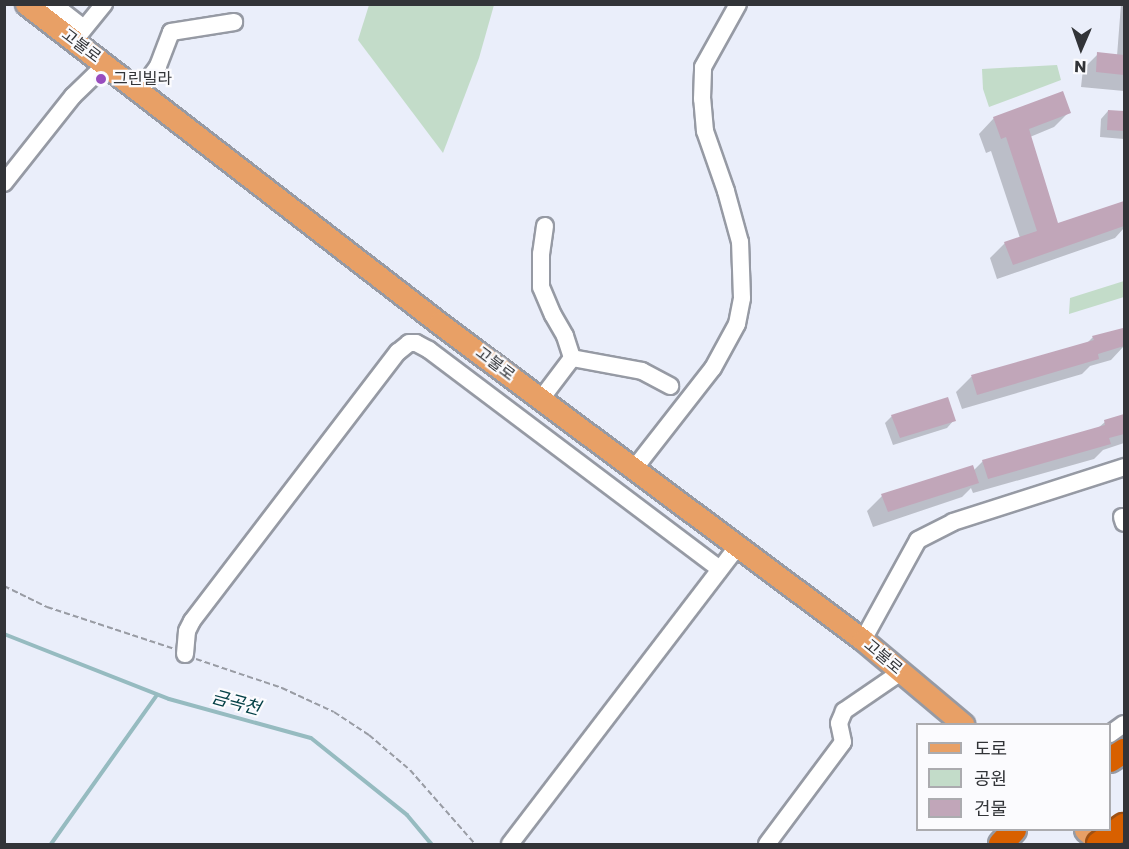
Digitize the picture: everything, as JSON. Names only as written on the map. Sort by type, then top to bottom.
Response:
[{"type":"highway","points":[[1111,759],[1125,751]]},
{"type":"highway","points":[[1101,844],[1125,826]]},
{"type":"main road","name":"고불로","points":[[26,4],[79,35],[106,64],[140,91],[541,399],[863,640],[962,723]]},
{"type":"main road","points":[[1086,831],[1101,844]]},
{"type":"street","points":[[53,4],[79,35],[104,4]]},
{"type":"street","points":[[634,469],[713,368],[737,324],[742,298],[740,242],[726,191],[705,131],[702,99],[703,66],[738,4]]},
{"type":"street","points":[[140,91],[158,66],[171,32],[234,22]]},
{"type":"street","points":[[4,183],[73,96],[106,64]]},
{"type":"street","points":[[545,226],[541,254],[541,287],[565,336],[572,358]]},
{"type":"street","points":[[185,654],[187,631],[192,621],[398,352],[409,343],[416,343],[429,350],[720,569]]},
{"type":"street","points":[[541,399],[572,358]]},
{"type":"street","points":[[572,358],[642,371],[670,386]]},
{"type":"street","points":[[863,640],[918,540],[953,522],[1125,467]]},
{"type":"street","points":[[510,844],[737,547]]},
{"type":"street","points":[[767,844],[843,741],[839,723],[844,711],[900,672]]},
{"type":"street","points":[[1111,733],[1125,724]]},
{"type":"path","points":[[4,586],[48,607],[114,631],[169,646],[185,654],[282,688],[343,717],[369,735],[410,770],[475,844]]},
{"type":"green space","points":[[369,5],[494,5],[479,58],[443,153],[358,40]]},
{"type":"green space","points":[[1057,65],[1061,80],[989,107],[983,89],[982,69]]},
{"type":"green space","points":[[1124,281],[1124,297],[1069,314],[1070,298]]},
{"type":"building","points":[[1097,52],[1124,55],[1124,75],[1096,72]]},
{"type":"building","points":[[1063,91],[1071,113],[1029,129],[1058,223],[1124,201],[1124,226],[1013,265],[1004,242],[1037,231],[1006,137],[1001,139],[993,117]]},
{"type":"building","points":[[1108,110],[1124,111],[1124,131],[1107,130]]},
{"type":"building","points":[[1123,328],[1124,346],[1098,354],[1099,359],[977,395],[971,375],[1094,340],[1092,336]]},
{"type":"building","points":[[948,397],[956,421],[900,438],[891,415]]},
{"type":"building","points":[[1124,414],[1124,434],[1109,438],[1111,444],[988,479],[982,460],[1105,425],[1104,420]]},
{"type":"building","points":[[973,465],[979,483],[888,512],[881,494]]},
{"type":"waterway","name":"금곡천","points":[[4,634],[169,699],[311,738],[407,815],[431,844]]},
{"type":"waterway","points":[[51,844],[157,695]]},
{"type":"place","name":"그린빌라","points":[[101,79]]}]
